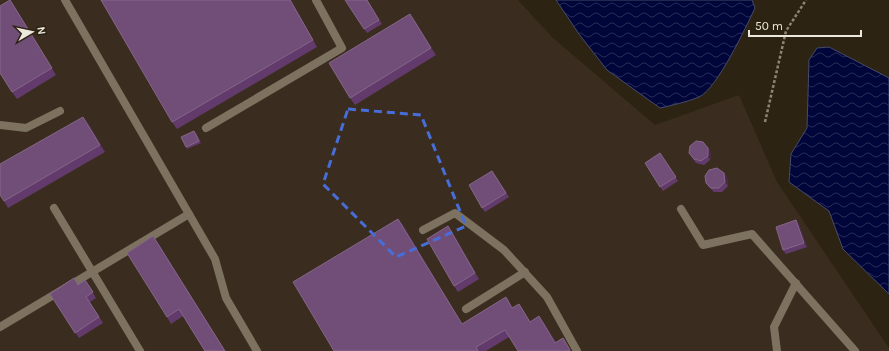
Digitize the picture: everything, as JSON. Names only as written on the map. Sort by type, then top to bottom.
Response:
[{"type":"lane","points":[[65,0],[215,259],[226,298],[257,351]]},
{"type":"lane","points":[[206,128],[342,48],[316,0]]},
{"type":"lane","points":[[0,125],[26,128],[60,111]]},
{"type":"lane","points":[[54,208],[91,272],[140,351]]},
{"type":"lane","points":[[681,209],[703,245],[752,234],[855,351]]},
{"type":"lane","points":[[0,327],[189,214]]},
{"type":"lane","points":[[422,230],[455,214],[504,250],[547,297],[577,351]]},
{"type":"lane","points":[[466,309],[524,272]]},
{"type":"lane","points":[[777,351],[774,327],[796,283]]},
{"type":"path","points":[[765,122],[786,31],[806,0]]},
{"type":"highlighted area","points":[[348,109],[421,115],[466,226],[396,257],[323,184]]},
{"type":"shaded area","points":[[0,0],[518,0],[552,37],[655,125],[739,95],[777,182],[889,348],[889,351],[0,351]]},
{"type":"water","points":[[556,0],[752,0],[755,8],[730,57],[706,92],[694,99],[660,108],[607,70],[579,34]]},
{"type":"water","points":[[829,47],[889,78],[889,294],[843,249],[829,211],[789,182],[791,154],[807,128],[809,60],[817,48]]},
{"type":"building","points":[[10,0],[52,68],[12,92],[0,73],[0,6]]},
{"type":"building","points":[[101,0],[290,0],[313,40],[172,122]]},
{"type":"building","points":[[345,0],[367,0],[379,20],[364,29]]},
{"type":"building","points":[[410,14],[431,48],[350,98],[329,63]]},
{"type":"building","points":[[83,117],[100,145],[4,201],[0,195],[0,164]]},
{"type":"building","points":[[194,131],[199,141],[186,147],[181,137]]},
{"type":"building","points":[[696,141],[703,142],[708,148],[708,156],[701,161],[694,159],[689,153],[690,146]]},
{"type":"building","points":[[660,153],[676,177],[660,187],[645,163]]},
{"type":"building","points":[[717,168],[724,173],[725,182],[719,188],[711,188],[706,183],[705,176],[709,170]]},
{"type":"building","points":[[492,171],[506,193],[482,208],[469,185]]},
{"type":"building","points":[[398,219],[462,324],[506,297],[512,308],[519,304],[530,322],[539,316],[555,343],[563,338],[570,350],[518,351],[505,330],[476,347],[478,351],[334,351],[293,282]]},
{"type":"building","points":[[796,220],[804,243],[783,250],[776,227]]},
{"type":"building","points":[[448,226],[475,273],[454,286],[427,239]]},
{"type":"building","points":[[153,236],[225,351],[205,351],[179,309],[167,317],[127,253]]},
{"type":"building","points":[[74,278],[78,285],[85,280],[93,292],[86,297],[99,317],[75,333],[50,294]]}]
